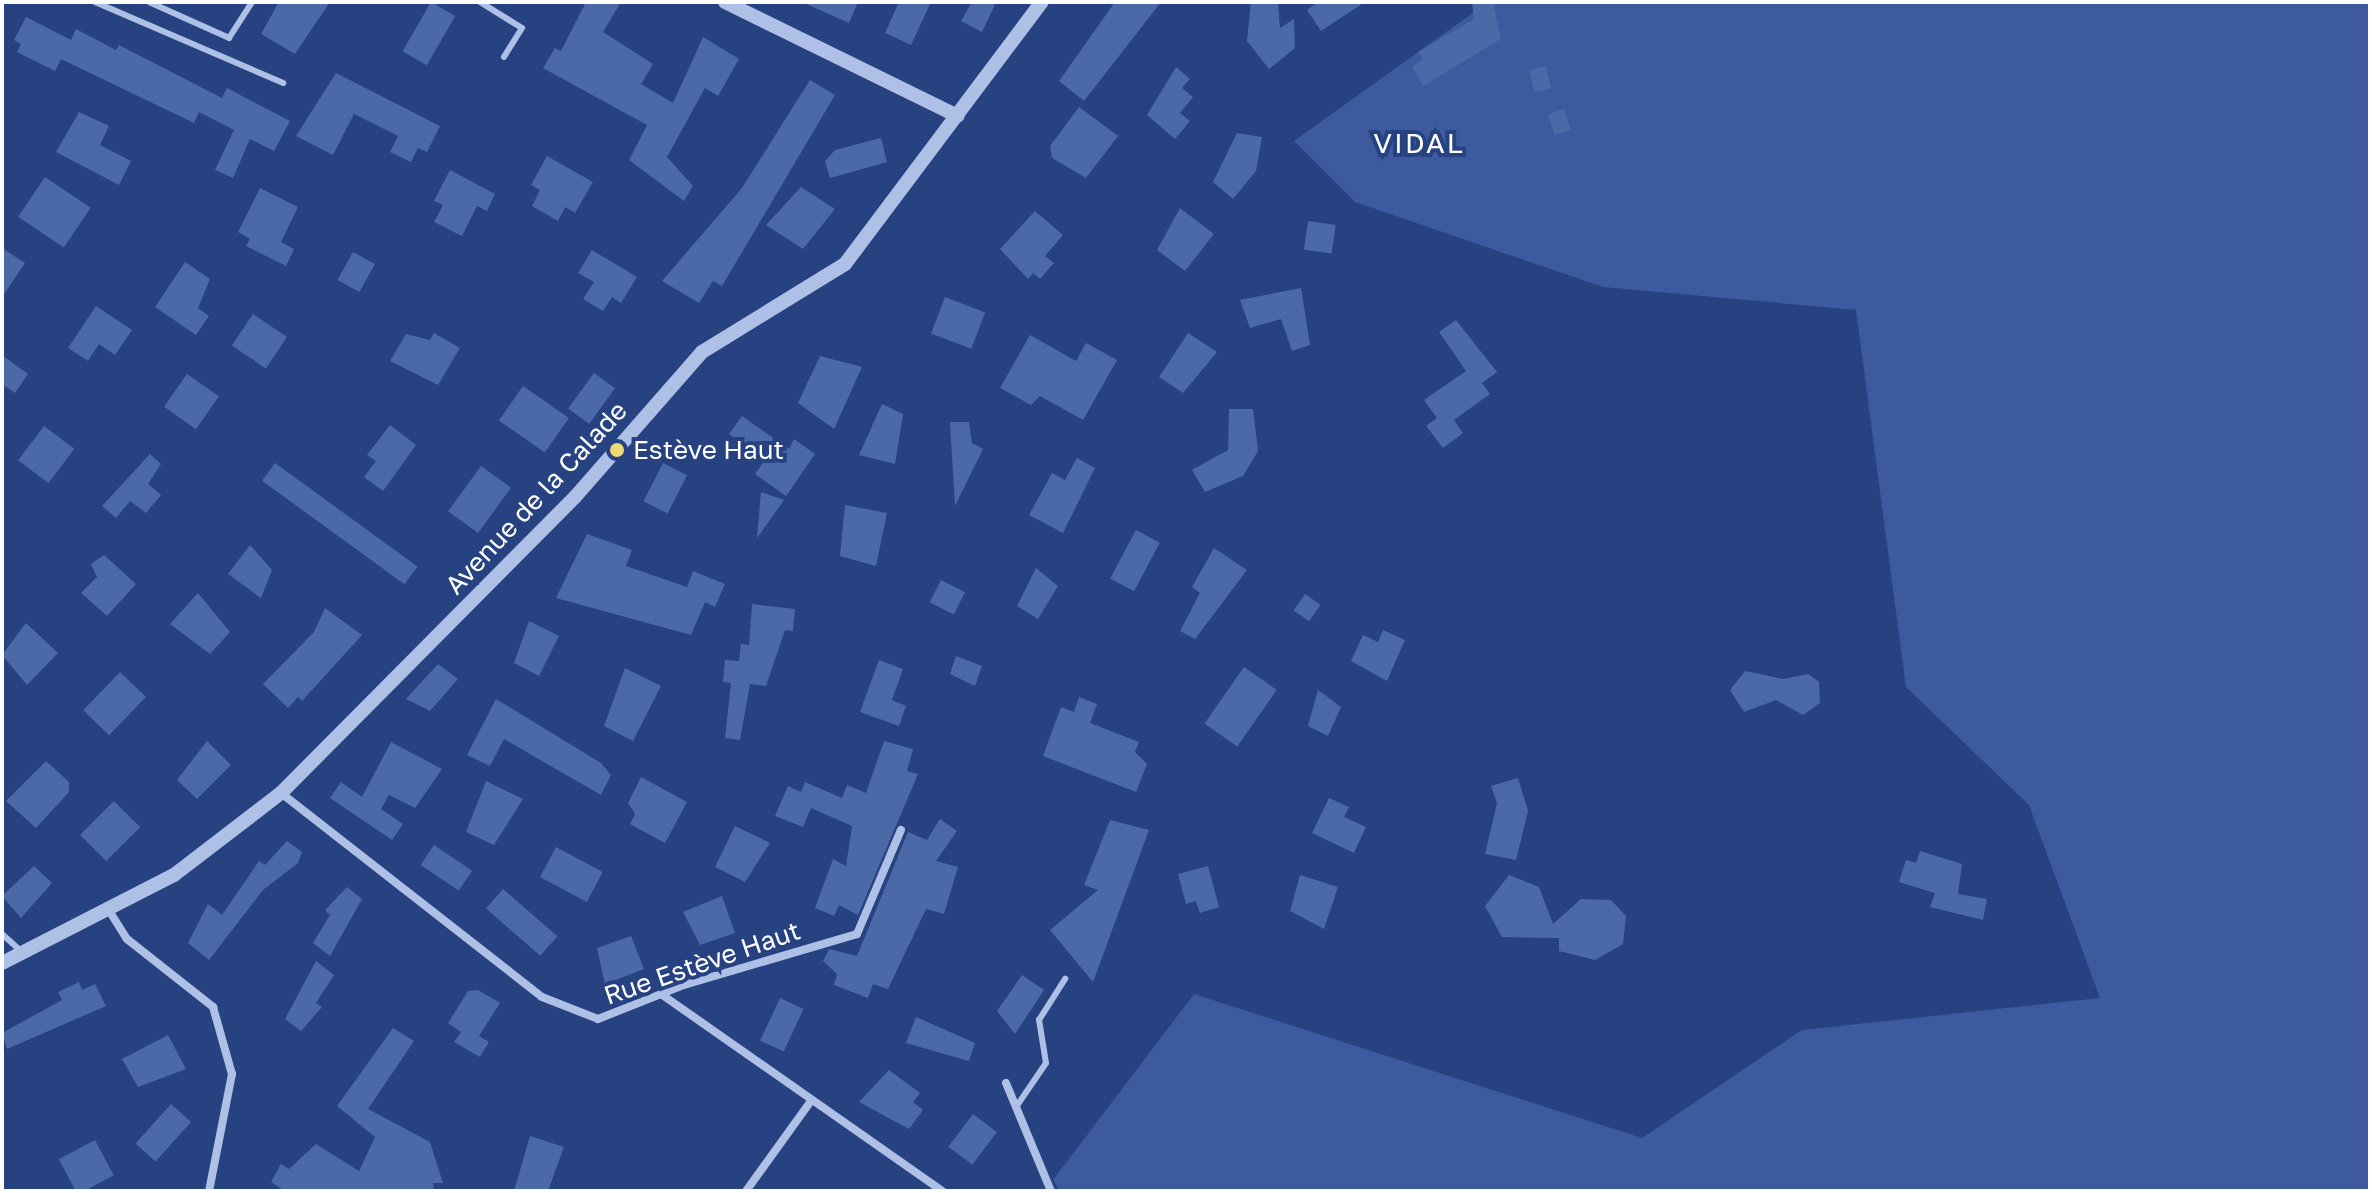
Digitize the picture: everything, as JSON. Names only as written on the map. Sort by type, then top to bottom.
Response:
[{"type":"street","points":[[725,2],[958,116]]},
{"type":"street","name":"Avenue de la Calade","points":[[2,963],[110,912],[235,834],[281,793],[575,497],[702,352],[845,264],[1042,2]]},
{"type":"street","name":"Rue Estève Haut","points":[[281,793],[565,1011],[598,1019],[661,994],[857,934],[901,830]]},
{"type":"street","points":[[110,912],[127,939],[213,1007],[218,1020],[232,1074],[209,1191]]},
{"type":"street","points":[[661,994],[942,1191]]},
{"type":"street","points":[[1006,1083],[1051,1191]]},
{"type":"street","points":[[746,1191],[811,1101]]},
{"type":"lane","points":[[95,2],[283,83]]},
{"type":"lane","points":[[149,2],[229,38]]},
{"type":"lane","points":[[220,56],[252,2]]},
{"type":"lane","points":[[480,2],[522,28],[504,57]]},
{"type":"lane","points":[[2,934],[24,953]]},
{"type":"lane","points":[[1016,1107],[1046,1063],[1039,1020],[1065,979]]},
{"type":"shaded area","points":[[1488,2],[2370,2],[2370,1191],[1060,1191],[1053,1180],[1194,994],[1642,1138],[1802,1030],[2100,998],[2029,805],[1906,687],[1856,310],[1603,287],[1355,202],[1294,141]]},
{"type":"building","points":[[279,2],[330,2],[295,54],[261,34]]},
{"type":"building","points":[[431,2],[455,16],[427,65],[402,51]]},
{"type":"building","points":[[586,2],[621,2],[603,32],[653,64],[641,84],[673,103],[703,37],[739,59],[718,96],[705,88],[667,157],[693,186],[684,201],[629,160],[647,125],[543,68],[555,48],[561,51]]},
{"type":"building","points":[[802,2],[858,2],[849,23]]},
{"type":"building","points":[[899,2],[931,2],[911,45],[885,33]]},
{"type":"building","points":[[972,2],[996,2],[982,32],[961,21]]},
{"type":"building","points":[[1115,2],[1161,2],[1084,101],[1059,81]]},
{"type":"building","points":[[1251,2],[1278,2],[1280,28],[1294,19],[1295,48],[1269,69],[1247,41]]},
{"type":"building","points":[[1318,2],[1365,2],[1321,31],[1307,10]]},
{"type":"building","points":[[1472,2],[1493,2],[1501,39],[1423,86],[1412,67],[1423,59],[1418,52],[1474,19]]},
{"type":"building","points":[[26,17],[71,40],[76,29],[116,50],[119,45],[222,98],[227,88],[290,121],[274,151],[250,139],[233,178],[215,170],[234,130],[199,112],[194,123],[61,59],[55,71],[17,52],[21,44],[14,40]]},
{"type":"building","points":[[1546,66],[1551,88],[1535,92],[1529,70]]},
{"type":"building","points":[[1176,67],[1190,79],[1182,88],[1193,97],[1180,113],[1190,121],[1175,139],[1147,115]]},
{"type":"building","points":[[336,73],[440,126],[427,152],[418,148],[411,162],[390,152],[398,136],[354,114],[333,155],[296,136]]},
{"type":"building","points":[[810,80],[835,95],[722,286],[713,281],[699,303],[662,281],[742,188]]},
{"type":"building","points":[[1079,107],[1118,136],[1086,178],[1052,158],[1050,146]]},
{"type":"building","points":[[1564,109],[1571,130],[1555,135],[1548,114]]},
{"type":"building","points":[[79,112],[109,126],[100,145],[131,161],[119,185],[56,152]]},
{"type":"building","points":[[1237,133],[1262,137],[1256,171],[1233,199],[1213,182]]},
{"type":"building","points":[[881,138],[887,162],[830,178],[825,161],[835,150]]},
{"type":"building","points":[[547,156],[593,182],[575,213],[565,207],[558,221],[532,206],[540,190],[531,185]]},
{"type":"building","points":[[450,170],[495,194],[487,211],[477,206],[462,236],[434,222],[443,205],[434,201]]},
{"type":"building","points":[[45,177],[91,208],[64,248],[18,217]]},
{"type":"building","points":[[801,187],[835,209],[803,249],[766,225]]},
{"type":"building","points":[[260,188],[298,207],[281,242],[294,249],[286,266],[246,246],[250,239],[238,232]]},
{"type":"building","points":[[1180,208],[1214,234],[1185,271],[1157,250]]},
{"type":"building","points":[[1035,211],[1063,235],[1045,256],[1054,263],[1040,279],[1033,273],[1028,279],[1000,249]]},
{"type":"building","points":[[1308,221],[1336,225],[1332,254],[1304,250]]},
{"type":"building","points":[[2,248],[25,263],[2,297]]},
{"type":"building","points":[[592,250],[637,277],[621,303],[612,297],[603,311],[583,299],[594,282],[578,273]]},
{"type":"building","points":[[353,252],[375,264],[359,292],[337,280]]},
{"type":"building","points":[[185,262],[210,279],[198,308],[209,316],[196,335],[155,307]]},
{"type":"building","points":[[1301,288],[1310,345],[1292,351],[1281,319],[1250,328],[1240,300]]},
{"type":"building","points":[[945,297],[985,312],[971,349],[931,333]]},
{"type":"building","points":[[96,306],[132,330],[115,355],[99,344],[88,361],[68,348]]},
{"type":"building","points":[[253,314],[287,337],[266,368],[232,346]]},
{"type":"building","points":[[1456,320],[1497,372],[1482,383],[1490,394],[1454,420],[1463,433],[1443,448],[1426,426],[1437,418],[1424,400],[1466,371],[1439,332]]},
{"type":"building","points":[[434,333],[460,348],[438,385],[390,361],[406,334],[430,340]]},
{"type":"building","points":[[1188,333],[1217,352],[1183,393],[1159,377]]},
{"type":"building","points":[[1030,335],[1076,361],[1086,343],[1117,360],[1083,420],[1040,396],[1031,405],[1000,388]]},
{"type":"building","points":[[2,355],[28,374],[15,393],[2,384]]},
{"type":"building","points":[[820,356],[862,367],[834,429],[798,403]]},
{"type":"building","points":[[594,373],[615,388],[589,424],[568,409]]},
{"type":"building","points":[[187,374],[219,396],[196,429],[164,407]]},
{"type":"building","points":[[523,386],[569,418],[545,453],[499,420]]},
{"type":"building","points":[[882,404],[903,414],[895,464],[859,455]]},
{"type":"building","points":[[1229,409],[1253,409],[1258,451],[1243,476],[1205,492],[1192,470],[1228,450]]},
{"type":"building","points":[[742,416],[789,449],[794,439],[815,454],[786,496],[755,474],[764,461],[729,434]]},
{"type":"building","points":[[950,422],[969,422],[972,443],[983,449],[955,506]]},
{"type":"building","points":[[390,425],[416,445],[383,491],[364,477],[376,461],[367,455]]},
{"type":"building","points":[[44,426],[74,449],[48,483],[18,460]]},
{"type":"building","points":[[150,454],[161,464],[148,484],[161,495],[146,513],[130,501],[116,518],[102,506]]},
{"type":"building","points":[[1077,458],[1095,468],[1063,533],[1029,515],[1052,473],[1065,480]]},
{"type":"building","points":[[275,463],[417,566],[404,584],[262,481]]},
{"type":"building","points":[[663,463],[687,475],[668,514],[643,501]]},
{"type":"building","points":[[481,466],[511,488],[478,533],[448,511]]},
{"type":"building","points":[[761,492],[784,500],[757,538]]},
{"type":"building","points":[[845,505],[887,513],[876,566],[840,556]]},
{"type":"building","points":[[1136,530],[1160,543],[1134,591],[1110,579]]},
{"type":"building","points":[[587,534],[632,550],[626,566],[687,587],[693,571],[725,584],[715,607],[705,602],[691,635],[556,598]]},
{"type":"building","points":[[250,545],[272,570],[261,598],[228,574]]},
{"type":"building","points":[[1214,548],[1247,570],[1195,639],[1180,631],[1200,593],[1192,587]]},
{"type":"building","points":[[104,555],[136,584],[107,616],[81,593],[97,577],[91,564]]},
{"type":"building","points":[[1036,568],[1058,586],[1038,619],[1017,606]]},
{"type":"building","points":[[941,580],[965,592],[954,615],[930,602]]},
{"type":"building","points":[[198,593],[230,632],[210,654],[170,624]]},
{"type":"building","points":[[1305,594],[1321,605],[1309,621],[1294,610]]},
{"type":"building","points":[[752,604],[795,609],[793,631],[785,630],[766,686],[750,684],[740,740],[725,738],[731,683],[723,682],[725,660],[739,661],[741,644],[749,645]]},
{"type":"building","points":[[325,608],[362,635],[302,701],[298,697],[288,708],[263,684],[314,632]]},
{"type":"building","points":[[529,621],[559,636],[539,676],[514,663]]},
{"type":"building","points":[[26,623],[58,653],[27,685],[2,655]]},
{"type":"building","points":[[1383,630],[1405,640],[1387,681],[1351,661],[1363,635],[1378,642]]},
{"type":"building","points":[[956,656],[982,666],[975,686],[950,674]]},
{"type":"building","points":[[879,660],[903,669],[892,700],[906,706],[899,726],[860,712]]},
{"type":"building","points":[[438,664],[458,679],[430,711],[406,699]]},
{"type":"building","points":[[1244,667],[1277,690],[1237,746],[1204,724]]},
{"type":"building","points":[[625,668],[661,686],[633,741],[604,726]]},
{"type":"building","points":[[1745,671],[1783,679],[1808,674],[1819,682],[1820,703],[1803,715],[1776,700],[1744,712],[1730,690]]},
{"type":"building","points":[[120,672],[146,697],[109,735],[83,710]]},
{"type":"building","points":[[1318,690],[1341,707],[1328,736],[1308,726]]},
{"type":"building","points":[[1079,697],[1097,704],[1090,723],[1139,742],[1135,752],[1147,764],[1136,792],[1043,756],[1061,707],[1074,712]]},
{"type":"building","points":[[496,699],[601,763],[611,775],[601,795],[504,739],[490,766],[467,755]]},
{"type":"building","points":[[207,741],[231,765],[197,799],[177,780]]},
{"type":"building","points":[[884,741],[913,749],[907,771],[918,774],[858,915],[839,905],[834,916],[815,908],[833,859],[846,866],[852,826],[811,808],[803,827],[775,816],[788,786],[801,792],[805,782],[842,798],[847,785],[866,793]]},
{"type":"building","points":[[391,742],[442,769],[415,808],[389,795],[381,809],[403,824],[392,840],[330,798],[341,782],[362,797]]},
{"type":"building","points":[[46,761],[69,782],[69,792],[36,828],[6,801]]},
{"type":"building","points":[[641,777],[687,802],[665,843],[630,824],[635,814],[628,803]]},
{"type":"building","points":[[1518,778],[1528,811],[1516,860],[1485,854],[1497,803],[1491,786]]},
{"type":"building","points":[[486,781],[523,799],[494,845],[466,832]]},
{"type":"building","points":[[1329,798],[1349,807],[1344,817],[1366,827],[1354,853],[1312,833]]},
{"type":"building","points":[[114,801],[140,827],[106,861],[80,835]]},
{"type":"building","points":[[940,819],[957,831],[936,861],[958,867],[944,914],[926,909],[888,989],[873,984],[868,998],[834,985],[837,974],[823,961],[829,949],[857,956],[908,832],[927,840]]},
{"type":"building","points":[[1110,820],[1149,830],[1093,982],[1050,930],[1098,890],[1084,885]]},
{"type":"building","points":[[735,826],[770,843],[745,882],[715,867]]},
{"type":"building","points":[[287,841],[302,852],[298,863],[263,890],[209,960],[188,943],[208,904],[222,915],[259,861],[265,865]]},
{"type":"building","points":[[434,845],[472,871],[459,891],[421,865]]},
{"type":"building","points":[[556,847],[603,872],[587,902],[540,877]]},
{"type":"building","points":[[1920,851],[1962,864],[1958,894],[1987,899],[1983,920],[1930,907],[1935,893],[1899,882],[1906,860],[1916,863]]},
{"type":"building","points":[[34,866],[52,883],[21,918],[2,896]]},
{"type":"building","points":[[1208,866],[1219,907],[1200,913],[1196,901],[1186,904],[1178,874]]},
{"type":"building","points":[[1300,875],[1338,887],[1324,929],[1290,911]]},
{"type":"building","points":[[1509,875],[1539,887],[1553,924],[1581,899],[1611,900],[1626,916],[1623,944],[1595,960],[1559,951],[1559,938],[1502,937],[1485,906]]},
{"type":"building","points":[[347,887],[362,899],[330,956],[313,943],[330,915],[325,910]]},
{"type":"building","points":[[503,889],[557,936],[540,956],[486,909]]},
{"type":"building","points":[[722,896],[735,933],[700,945],[683,912]]},
{"type":"building","points":[[631,936],[644,969],[605,984],[597,948]]},
{"type":"building","points":[[316,961],[334,975],[316,1003],[322,1007],[301,1031],[285,1019]]},
{"type":"building","points":[[1022,975],[1044,990],[1015,1034],[997,1011]]},
{"type":"building","points":[[79,982],[82,990],[95,984],[106,1006],[7,1049],[2,1033],[62,1000],[58,992]]},
{"type":"building","points":[[478,990],[500,1003],[479,1036],[489,1042],[480,1057],[454,1042],[461,1032],[448,1023],[468,991]]},
{"type":"building","points":[[780,998],[804,1009],[784,1052],[760,1041]]},
{"type":"building","points":[[916,1017],[975,1043],[969,1061],[906,1043]]},
{"type":"building","points":[[393,1028],[414,1041],[368,1109],[430,1142],[443,1183],[433,1183],[434,1191],[285,1191],[271,1182],[281,1164],[289,1169],[316,1144],[359,1171],[375,1137],[337,1106]]},
{"type":"building","points":[[168,1035],[186,1069],[138,1087],[122,1059]]},
{"type":"building","points":[[889,1070],[920,1093],[913,1102],[923,1110],[909,1129],[859,1102]]},
{"type":"building","points":[[171,1104],[191,1122],[156,1161],[136,1143]]},
{"type":"building","points":[[973,1114],[997,1132],[972,1165],[948,1147]]},
{"type":"building","points":[[530,1136],[564,1147],[548,1191],[514,1191]]},
{"type":"building","points":[[95,1140],[114,1175],[84,1191],[76,1191],[59,1159]]},
{"type":"place","name":"Estève Haut","points":[[617,450]]},
{"type":"district","name":"VIDAL","points":[[1419,143]]}]
